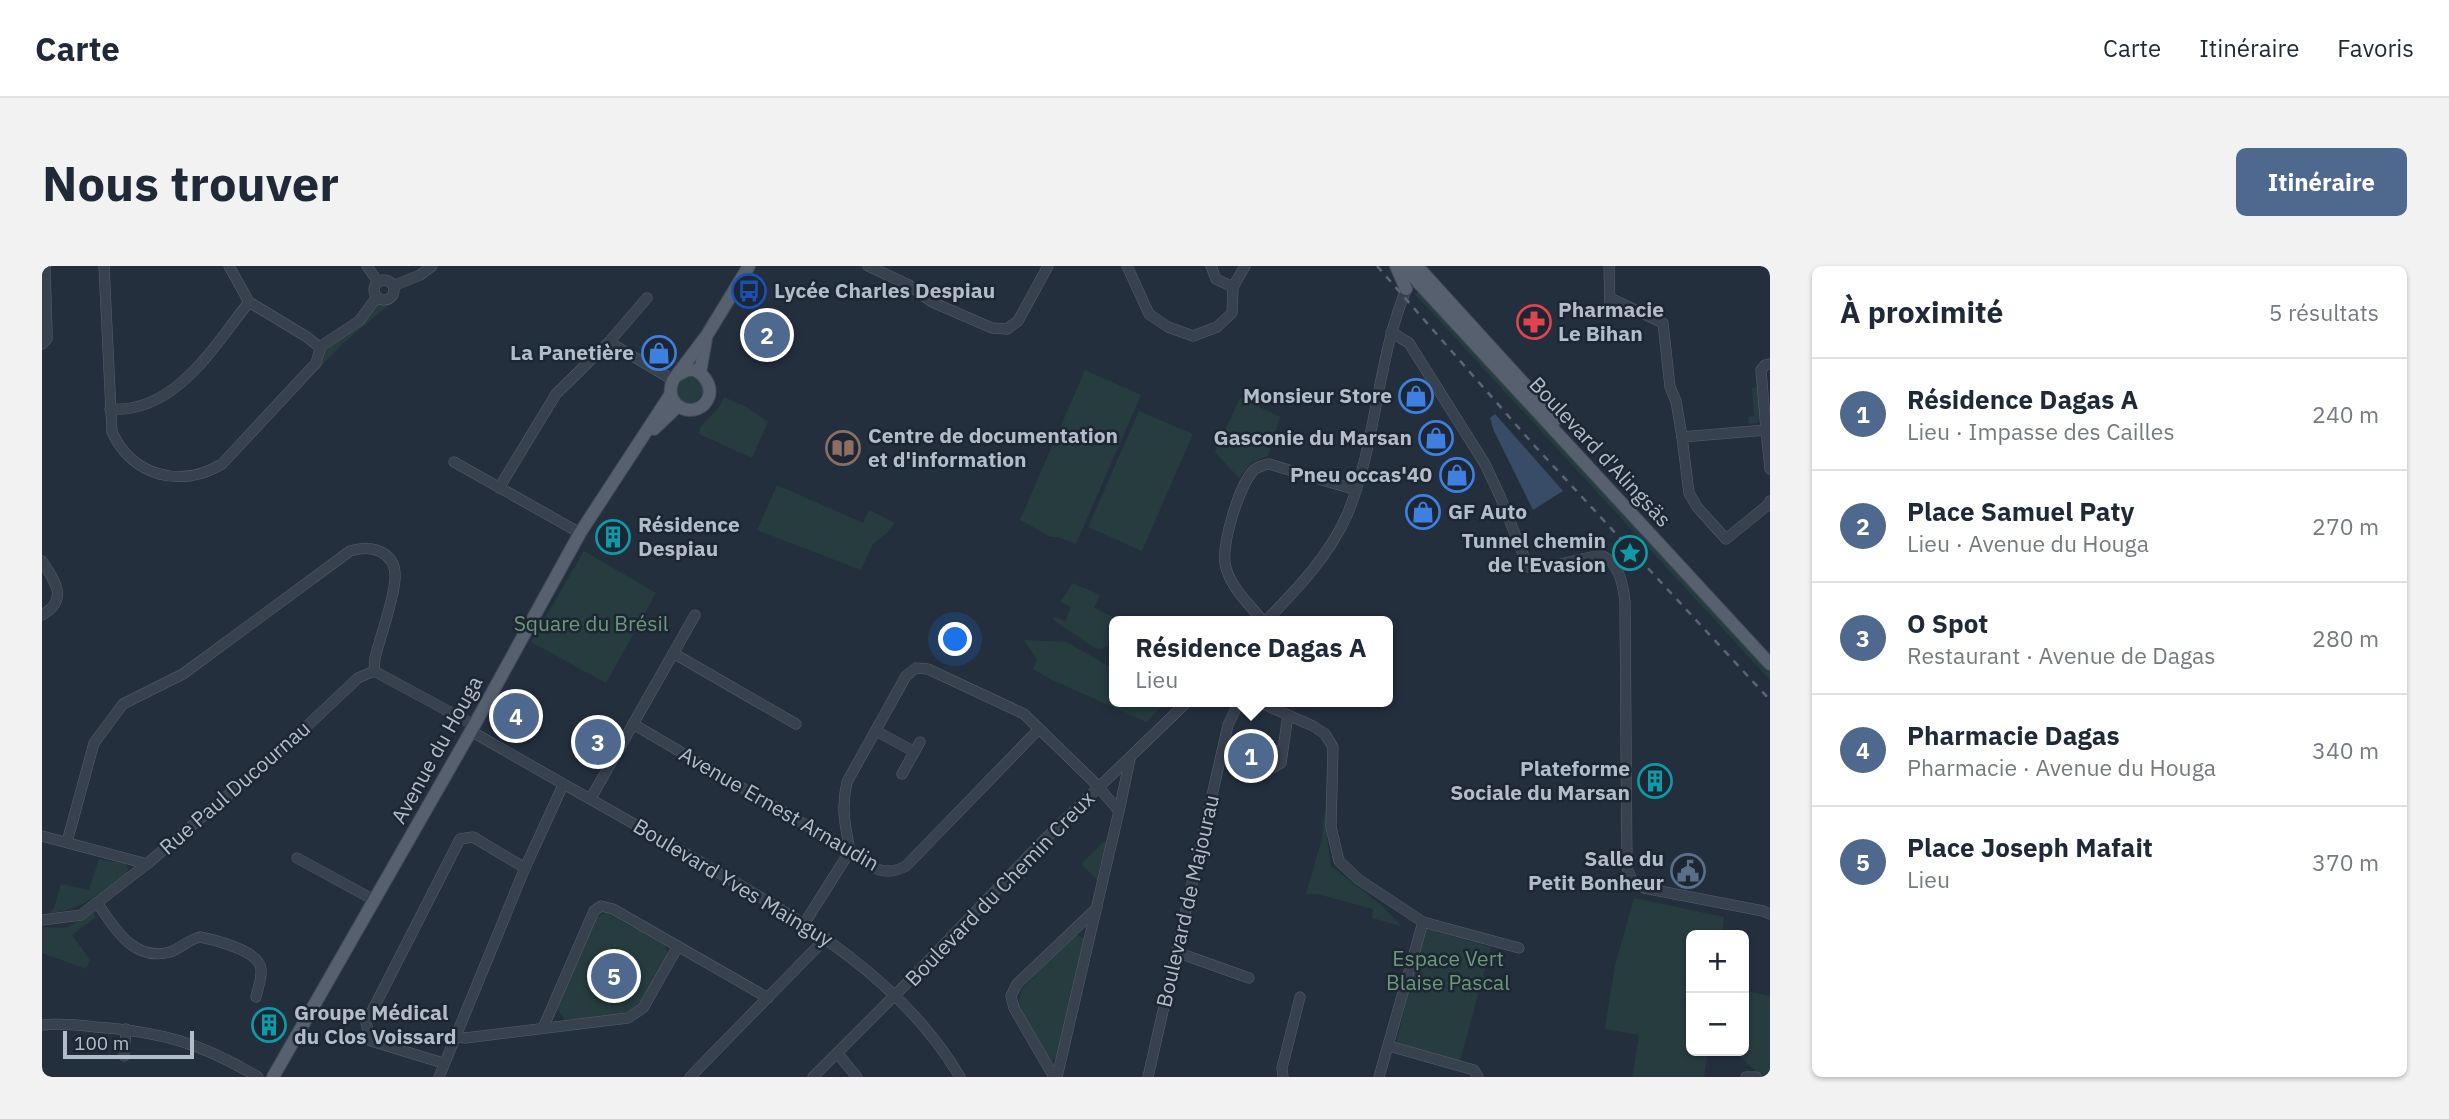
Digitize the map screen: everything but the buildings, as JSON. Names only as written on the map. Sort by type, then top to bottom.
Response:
[{"type":"main road","points":[[675,377],[687,370],[700,373],[709,384],[706,402],[690,410],[674,400],[675,377],[707,335],[749,266]]},
{"type":"main road","points":[[1396,266],[1406,289]]},
{"type":"main road","name":"Boulevard d'Alingsäs","points":[[1412,268],[1770,654]]},
{"type":"main road","name":"Boulevard d'Alingsäs","points":[[1412,268],[1770,664]]},
{"type":"main road","points":[[700,373],[707,335]]},
{"type":"main road","name":"Avenue du Houga","points":[[273,1077],[473,728],[580,533],[639,444],[674,400]]},
{"type":"street","points":[[42,344],[47,339],[45,266]]},
{"type":"street","points":[[104,266],[112,432],[119,447],[136,463],[152,472],[170,477],[209,472],[222,464],[316,363],[321,346],[359,321],[377,297]]},
{"type":"street","points":[[229,266],[249,302],[321,346]]},
{"type":"street","points":[[367,266],[378,282]]},
{"type":"street","points":[[393,286],[420,275],[432,266]]},
{"type":"street","points":[[868,266],[909,285],[932,302],[992,328],[1007,329],[1018,321],[1048,266]]},
{"type":"street","points":[[1128,266],[1149,314],[1168,327],[1193,336],[1217,327],[1232,313],[1233,286],[1245,266]]},
{"type":"street","points":[[1211,266],[1216,279],[1233,286]]},
{"type":"street","points":[[1609,266],[1610,310]]},
{"type":"street","points":[[1270,616],[1320,561],[1346,516],[1356,490],[1391,332],[1412,268]]},
{"type":"street","points":[[386,280],[393,286],[391,298],[386,300],[377,297],[374,288],[378,282],[386,280]]},
{"type":"street","points":[[499,488],[556,394],[610,342],[647,298]]},
{"type":"street","points":[[1610,298],[1663,323],[1670,387],[1676,401],[1689,493],[1697,507],[1726,539],[1769,504],[1770,500]]},
{"type":"street","points":[[110,409],[141,408],[170,391],[194,371],[249,302]]},
{"type":"street","points":[[1391,332],[1409,343],[1485,464],[1528,567],[1542,568],[1595,555],[1606,557],[1615,566],[1622,582],[1625,602],[1627,868],[1632,880],[1637,885],[1770,914]]},
{"type":"street","points":[[610,342],[675,377]]},
{"type":"street","points":[[1770,364],[1761,370],[1770,469]]},
{"type":"street","points":[[1682,437],[1766,430]]},
{"type":"street","points":[[454,462],[580,533]]},
{"type":"street","points":[[1261,616],[1235,587],[1226,567],[1225,545],[1245,484],[1253,471],[1269,464],[1356,490]]},
{"type":"street","points":[[67,842],[94,743],[123,704],[183,674],[350,551],[363,547],[384,553],[393,563],[395,579],[374,671]]},
{"type":"street","points":[[42,561],[57,583],[58,599],[50,610],[42,615]]},
{"type":"street","points":[[591,798],[695,615]]},
{"type":"street","points":[[673,653],[796,724]]},
{"type":"street","points":[[804,924],[850,851],[842,800],[847,782],[906,676],[916,668],[928,669],[1024,714],[1119,811]]},
{"type":"street","name":"Boulevard Yves Mainguy","points":[[374,671],[826,938],[894,996],[926,1029],[960,1077]]},
{"type":"street","name":"Rue Paul Ducournau","points":[[42,836],[147,864],[290,741],[358,678],[374,671]]},
{"type":"street","name":"Boulevard du Chemin Creux","points":[[813,1077],[1040,844],[1182,707]]},
{"type":"street","name":"Boulevard de Majourau","points":[[1148,1077],[1228,725],[1236,707]]},
{"type":"street","points":[[1271,707],[1325,734],[1333,747],[1331,827],[1339,861],[1358,878],[1423,922],[1519,948]]},
{"type":"street","points":[[1283,748],[1288,715]]},
{"type":"street","name":"Avenue Ernest Arnaudin","points":[[633,724],[885,872],[896,872],[906,866],[1039,729]]},
{"type":"street","points":[[876,731],[913,751]]},
{"type":"street","points":[[902,774],[920,742]]},
{"type":"street","points":[[1056,1077],[1130,758]]},
{"type":"street","points":[[439,1077],[525,868],[563,785]]},
{"type":"street","points":[[443,1063],[370,1041],[366,1023],[460,839],[473,837],[525,868]]},
{"type":"street","points":[[297,858],[374,900]]},
{"type":"street","points":[[42,920],[81,915],[147,864]]},
{"type":"street","points":[[98,904],[128,944],[143,952],[168,952],[200,937],[252,954],[260,963],[261,970],[256,997]]},
{"type":"street","points":[[543,1028],[594,911],[601,906],[613,909],[768,998]]},
{"type":"street","points":[[1056,1077],[1013,1008],[1011,996],[1017,984],[1097,908]]},
{"type":"street","points":[[1379,1077],[1423,922]]},
{"type":"street","points":[[690,1077],[826,938]]},
{"type":"street","points":[[454,1036],[465,1038],[628,1018],[643,1008],[677,948]]},
{"type":"street","points":[[1176,951],[1249,978]]},
{"type":"street","points":[[1283,1077],[1282,1068],[1300,997]]},
{"type":"street","points":[[42,1025],[61,1023],[126,1028],[173,1038],[226,1058],[258,1077]]},
{"type":"street","points":[[124,1056],[126,1028]]},
{"type":"street","points":[[1389,1046],[1474,1070],[1478,1077]]},
{"type":"street","points":[[837,1053],[857,1077]]},
{"type":"street","points":[[1746,1077],[1756,1077]]},
{"type":"green space","points":[[1423,292],[1665,554],[1664,559],[1674,570],[1678,570],[1770,671],[1770,680],[1414,293]]},
{"type":"green space","points":[[385,302],[389,305],[341,345],[318,370],[326,347],[359,326],[377,305]]},
{"type":"green space","points":[[1085,370],[1141,395],[1076,544],[1051,537],[1020,520]]},
{"type":"green space","points":[[687,374],[701,381],[703,393],[695,403],[680,402],[673,386]]},
{"type":"green space","points":[[1757,387],[1760,419],[1757,423],[1749,424],[1748,417],[1754,416],[1752,388]]},
{"type":"green space","points":[[724,397],[746,407],[768,422],[752,458],[699,434],[700,427],[718,409]]},
{"type":"green space","points":[[1240,398],[1280,417],[1268,456],[1251,463],[1239,478],[1215,452]]},
{"type":"green space","points":[[1139,411],[1193,434],[1142,551],[1088,527]]},
{"type":"green space","points":[[777,485],[863,523],[869,510],[895,523],[873,544],[861,570],[757,530]]},
{"type":"green space","name":"Square du Brésil","points":[[584,551],[656,593],[606,683],[531,642]]},
{"type":"green space","points":[[1073,583],[1100,595],[1094,608],[1111,616],[1107,646],[1095,648],[1053,620],[1054,617],[1065,621],[1071,607],[1060,602]]},
{"type":"green space","points":[[1024,640],[1066,642],[1109,666],[1109,705],[1033,669],[1037,660]]},
{"type":"green space","points":[[1113,707],[1162,707],[1146,722]]},
{"type":"green space","points":[[1328,778],[1326,829],[1331,866],[1382,906],[1401,926],[1372,918],[1373,909],[1317,894],[1306,894],[1322,838]]},
{"type":"green space","points":[[1104,841],[1110,843],[1098,881],[1081,864]]},
{"type":"green space","points":[[99,859],[126,864],[126,874],[81,905],[49,913],[54,908],[61,884],[89,890]]},
{"type":"green space","points":[[1634,898],[1724,917],[1723,930],[1686,930],[1686,1056],[1707,1056],[1704,1077],[1632,1077],[1639,1035],[1605,1029],[1615,965]]},
{"type":"green space","points":[[93,913],[96,917],[72,935],[90,960],[86,969],[42,953],[42,927],[66,928]]},
{"type":"green space","points":[[607,913],[665,945],[668,955],[649,990],[629,1011],[565,1020],[557,1009],[596,920]]},
{"type":"green space","name":"Espace Vert Blaise Pascal","points":[[1424,928],[1491,947],[1460,1061],[1396,1044]]},
{"type":"green space","points":[[1075,934],[1084,938],[1058,1052],[1056,1058],[1051,1061],[1018,1005],[1021,990]]},
{"type":"green space","points":[[1749,992],[1770,996],[1770,1077],[1762,1077],[1739,1056],[1749,1056]]},
{"type":"water","points":[[1495,414],[1563,491],[1533,510],[1494,431],[1490,418]]},
{"type":"railway","points":[[1377,266],[1532,443],[1770,700]]},
{"type":"place","name":"Lycée Charles Despiau","points":[[749,291]]},
{"type":"place","name":"Pharmacie Le Bihan","points":[[1534,322]]},
{"type":"place","name":"Place Samuel Paty","points":[[767,335]]},
{"type":"place","name":"La Panetière","points":[[659,353]]},
{"type":"place","name":"Monsieur Store","points":[[1416,396]]},
{"type":"place","name":"Gasconie du Marsan","points":[[1436,438]]},
{"type":"place","name":"Centre de documentation et d'information","points":[[843,448]]},
{"type":"place","name":"Pneu occas'40","points":[[1457,475]]},
{"type":"place","name":"GF Auto","points":[[1423,512]]},
{"type":"place","name":"Résidence Despiau","points":[[613,537]]},
{"type":"place","name":"Tunnel chemin de l'Evasion","points":[[1630,553]]},
{"type":"place","name":"Pharmacie Dagas","points":[[516,716]]},
{"type":"place","name":"O Spot","points":[[598,742]]},
{"type":"place","name":"Résidence Dagas A","points":[[1251,756]]},
{"type":"place","name":"Plateforme Sociale du Marsan","points":[[1655,781]]},
{"type":"place","name":"Salle du Petit Bonheur","points":[[1688,871]]},
{"type":"place","name":"Place Joseph Mafait","points":[[614,976]]},
{"type":"place","name":"Groupe Médical du Clos Voissard","points":[[269,1025]]}]
